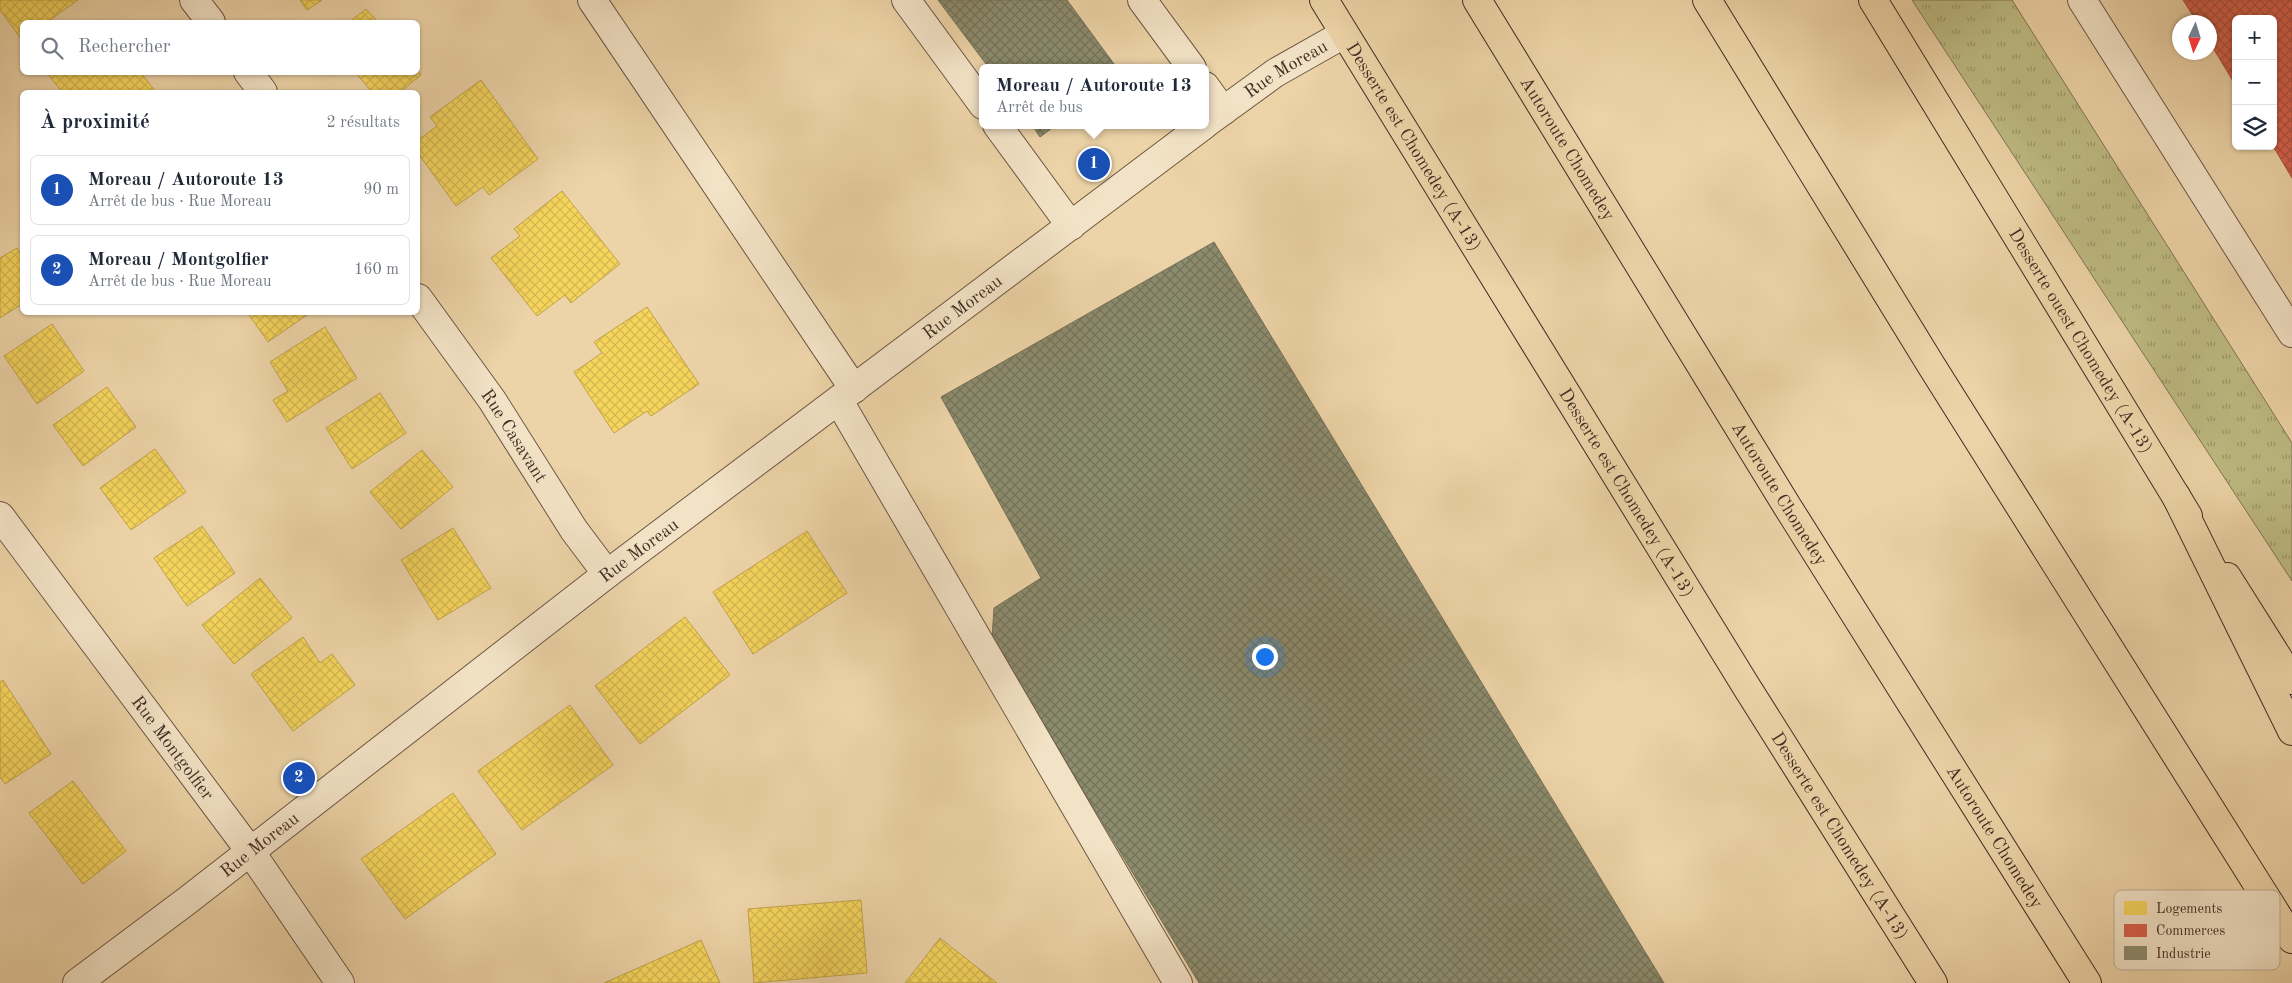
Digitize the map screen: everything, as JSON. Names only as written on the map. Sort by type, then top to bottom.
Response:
[{"type":"main road","name":"Desserte est Chomedey (A-13)","points":[[1324,0],[1746,686],[1933,983]]},
{"type":"main road","name":"Autoroute Chomedey","points":[[1477,0],[1777,490],[2087,983]]},
{"type":"main road","points":[[1707,0],[1931,365],[2261,890]]},
{"type":"main road","name":"Desserte ouest Chomedey (A-13)","points":[[1872,0],[2176,496],[2292,680]]},
{"type":"main road","points":[[2176,496],[2292,731]]},
{"type":"main road","points":[[2280,920],[2292,939]]},
{"type":"street","points":[[194,0],[209,20]]},
{"type":"street","points":[[592,0],[846,395],[1178,983]]},
{"type":"street","points":[[906,0],[979,100]]},
{"type":"street","points":[[1142,0],[1189,64]]},
{"type":"street","points":[[2082,0],[2292,333]]},
{"type":"street","name":"Rue Moreau","points":[[1211,120],[1276,74],[1344,34]]},
{"type":"street","points":[[250,75],[262,90]]},
{"type":"street","points":[[1000,129],[1071,226]]},
{"type":"street","name":"Rue Moreau","points":[[77,983],[607,574],[1199,129]]},
{"type":"street","name":"Rue Casavant","points":[[420,301],[492,400],[574,530],[607,574]]},
{"type":"street","name":"Rue Montgolfier","points":[[0,516],[250,851],[340,983]]},
{"type":"green space","points":[[1912,0],[2012,0],[2292,443],[2292,581]]},
{"type":"building: Logements","points":[[0,0],[78,0],[50,20],[20,20],[20,37],[0,10]]},
{"type":"building: Logements","points":[[300,0],[322,0],[307,10]]},
{"type":"building: Logements","points":[[366,9],[376,20],[352,20]]},
{"type":"building: Logements","points":[[48,75],[142,75],[154,90],[60,90]]},
{"type":"building: Logements","points":[[358,75],[421,75],[402,90],[370,90]]},
{"type":"building: Logements","points":[[481,80],[538,159],[489,195],[483,187],[456,206],[420,156],[420,139],[437,126],[430,117]]},
{"type":"building: Logements","points":[[562,191],[620,264],[571,303],[565,295],[537,316],[491,258],[520,236],[514,229]]},
{"type":"building: Logements","points":[[17,248],[20,253],[20,305],[0,318],[0,258]]},
{"type":"building: Logements","points":[[647,307],[699,384],[651,416],[647,411],[614,433],[574,372],[602,353],[594,342]]},
{"type":"building: Logements","points":[[249,315],[307,315],[268,342]]},
{"type":"building: Logements","points":[[52,324],[84,371],[37,404],[4,356]]},
{"type":"building: Logements","points":[[325,327],[357,378],[287,422],[273,400],[288,391],[270,362]]},
{"type":"building: Logements","points":[[107,387],[136,427],[83,466],[53,425]]},
{"type":"building: Logements","points":[[380,393],[406,433],[352,469],[326,428]]},
{"type":"building: Logements","points":[[155,449],[186,492],[131,530],[100,488]]},
{"type":"building: Logements","points":[[422,450],[453,487],[401,529],[370,492]]},
{"type":"building: Logements","points":[[202,526],[235,573],[187,606],[154,558]]},
{"type":"building: Logements","points":[[453,528],[491,588],[438,620],[401,560]]},
{"type":"building: Logements","points":[[807,531],[847,593],[753,654],[713,592]]},
{"type":"building: Logements","points":[[260,578],[292,618],[234,664],[202,625]]},
{"type":"building: Logements","points":[[685,617],[730,675],[640,744],[595,686]]},
{"type":"building: Logements","points":[[303,637],[320,663],[332,654],[355,685],[293,731],[251,674]]},
{"type":"building: Logements","points":[[3,680],[51,754],[5,784],[0,777],[0,682]]},
{"type":"building: Logements","points":[[570,705],[613,765],[522,830],[478,771]]},
{"type":"building: Logements","points":[[73,781],[126,851],[83,884],[29,813]]},
{"type":"building: Logements","points":[[453,793],[496,854],[405,919],[361,859]]},
{"type":"building: Logements","points":[[861,900],[867,973],[754,983],[748,909]]},
{"type":"building: Logements","points":[[940,938],[997,983],[905,983]]},
{"type":"building: Logements","points":[[701,940],[720,983],[604,983]]},
{"type":"building: Commerces","points":[[2183,0],[2292,0],[2292,178],[2275,150],[2277,150],[2277,15],[2232,15],[2232,79],[2217,55],[2217,15],[2193,15]]},
{"type":"building: Industrie","points":[[938,0],[1067,0],[1114,64],[986,64]]},
{"type":"building: Industrie","points":[[1035,129],[1051,129],[1040,137]]},
{"type":"building: Industrie","points":[[1214,242],[1664,983],[1199,983],[992,639],[994,608],[1041,578],[941,397]]},
{"type":"place","name":"Moreau / Autoroute 13","points":[[1094,164]]},
{"type":"place","name":"Moreau / Montgolfier","points":[[299,778]]}]
